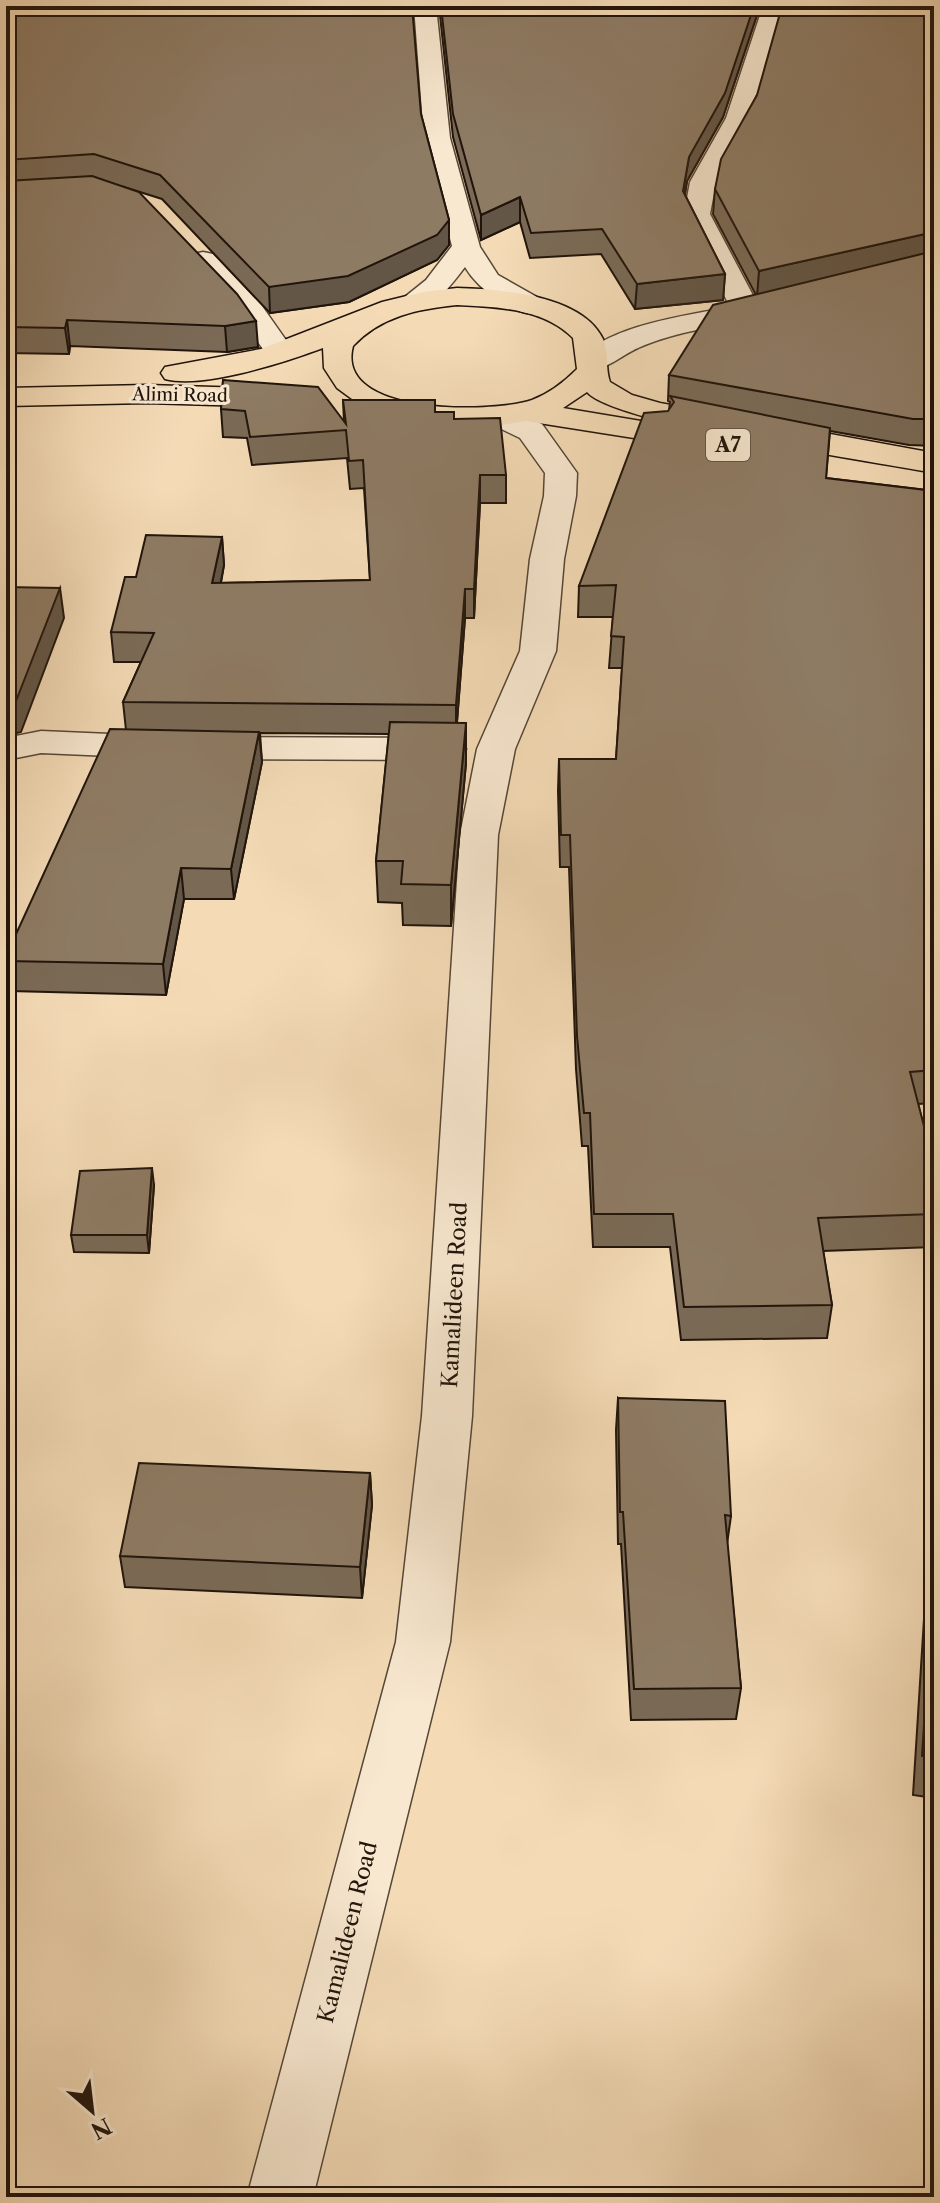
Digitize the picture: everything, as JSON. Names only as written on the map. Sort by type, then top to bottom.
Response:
[{"type":"highway","points":[[6,383],[184,373],[230,367],[280,353],[393,307],[471,297],[514,301],[579,327],[594,347],[593,367],[574,391],[542,406],[510,414],[453,418],[402,411],[366,397],[343,379],[335,358],[341,340],[362,321]]},
{"type":"highway","name":"A7","points":[[593,367],[594,381],[601,390],[614,398],[658,412],[934,463]]},
{"type":"highway","name":"Alimi Road","points":[[6,397],[147,394],[319,400],[402,411]]},
{"type":"highway","name":"A7","points":[[510,414],[934,483]]},
{"type":"street","points":[[425,6],[437,138],[466,247],[487,281],[534,307]]},
{"type":"street","points":[[747,312],[697,214],[703,182],[739,118],[774,6]]},
{"type":"street","points":[[184,241],[252,312],[280,353]]},
{"type":"street","points":[[410,304],[436,286],[466,247]]},
{"type":"street","points":[[593,367],[615,347],[677,327],[790,302]]},
{"type":"street","points":[[566,320],[599,326],[677,327]]},
{"type":"street","name":"Kamalideen Road","points":[[280,2197],[423,1642],[447,1416],[479,835],[496,749],[538,651],[547,559],[560,496],[561,473],[531,431],[510,414]]},
{"type":"street","points":[[6,749],[41,742],[179,748],[496,749]]},
{"type":"building","points":[[6,6],[412,6],[421,114],[449,220],[437,235],[348,276],[269,287],[160,175],[94,154],[6,160]]},
{"type":"building","points":[[441,6],[754,6],[725,93],[689,157],[683,191],[725,274],[637,284],[602,229],[531,233],[520,197],[481,215],[453,114]]},
{"type":"building","points":[[782,6],[934,6],[934,232],[759,271],[715,189],[721,159],[757,95]]},
{"type":"building","points":[[92,176],[139,192],[237,294],[256,321],[225,326],[67,320],[65,328],[6,327],[6,181]]},
{"type":"building","points":[[934,251],[934,419],[913,419],[669,375],[713,305]]},
{"type":"building","points":[[223,380],[318,387],[346,424],[343,400],[435,400],[435,412],[454,412],[454,419],[500,418],[506,475],[480,475],[474,589],[465,589],[456,705],[123,702],[154,633],[111,632],[125,577],[136,577],[146,535],[222,537],[212,583],[370,580],[363,460],[349,461],[346,430],[250,437],[245,411],[221,409]]},
{"type":"building","points":[[670,396],[830,428],[826,478],[934,491],[934,1070],[910,1072],[934,1165],[934,1214],[818,1218],[832,1305],[684,1307],[673,1214],[594,1214],[590,1113],[584,1113],[577,1036],[570,835],[561,835],[559,759],[616,759],[624,637],[611,636],[616,585],[579,586],[644,413],[668,411],[674,402]]},
{"type":"building","points":[[6,587],[60,588],[16,701],[6,704]]},
{"type":"building","points":[[390,722],[466,723],[451,885],[401,884],[403,861],[376,861]]},
{"type":"building","points":[[110,729],[259,732],[231,869],[181,868],[163,964],[6,961],[6,956]]},
{"type":"building","points":[[152,1168],[147,1235],[71,1235],[80,1171]]},
{"type":"building","points":[[618,1398],[725,1401],[731,1516],[725,1515],[741,1688],[634,1689],[623,1512],[620,1512]]},
{"type":"building","points":[[139,1463],[370,1473],[360,1567],[120,1556]]},
{"type":"building","points":[[934,1571],[934,1758],[922,1756]]}]
